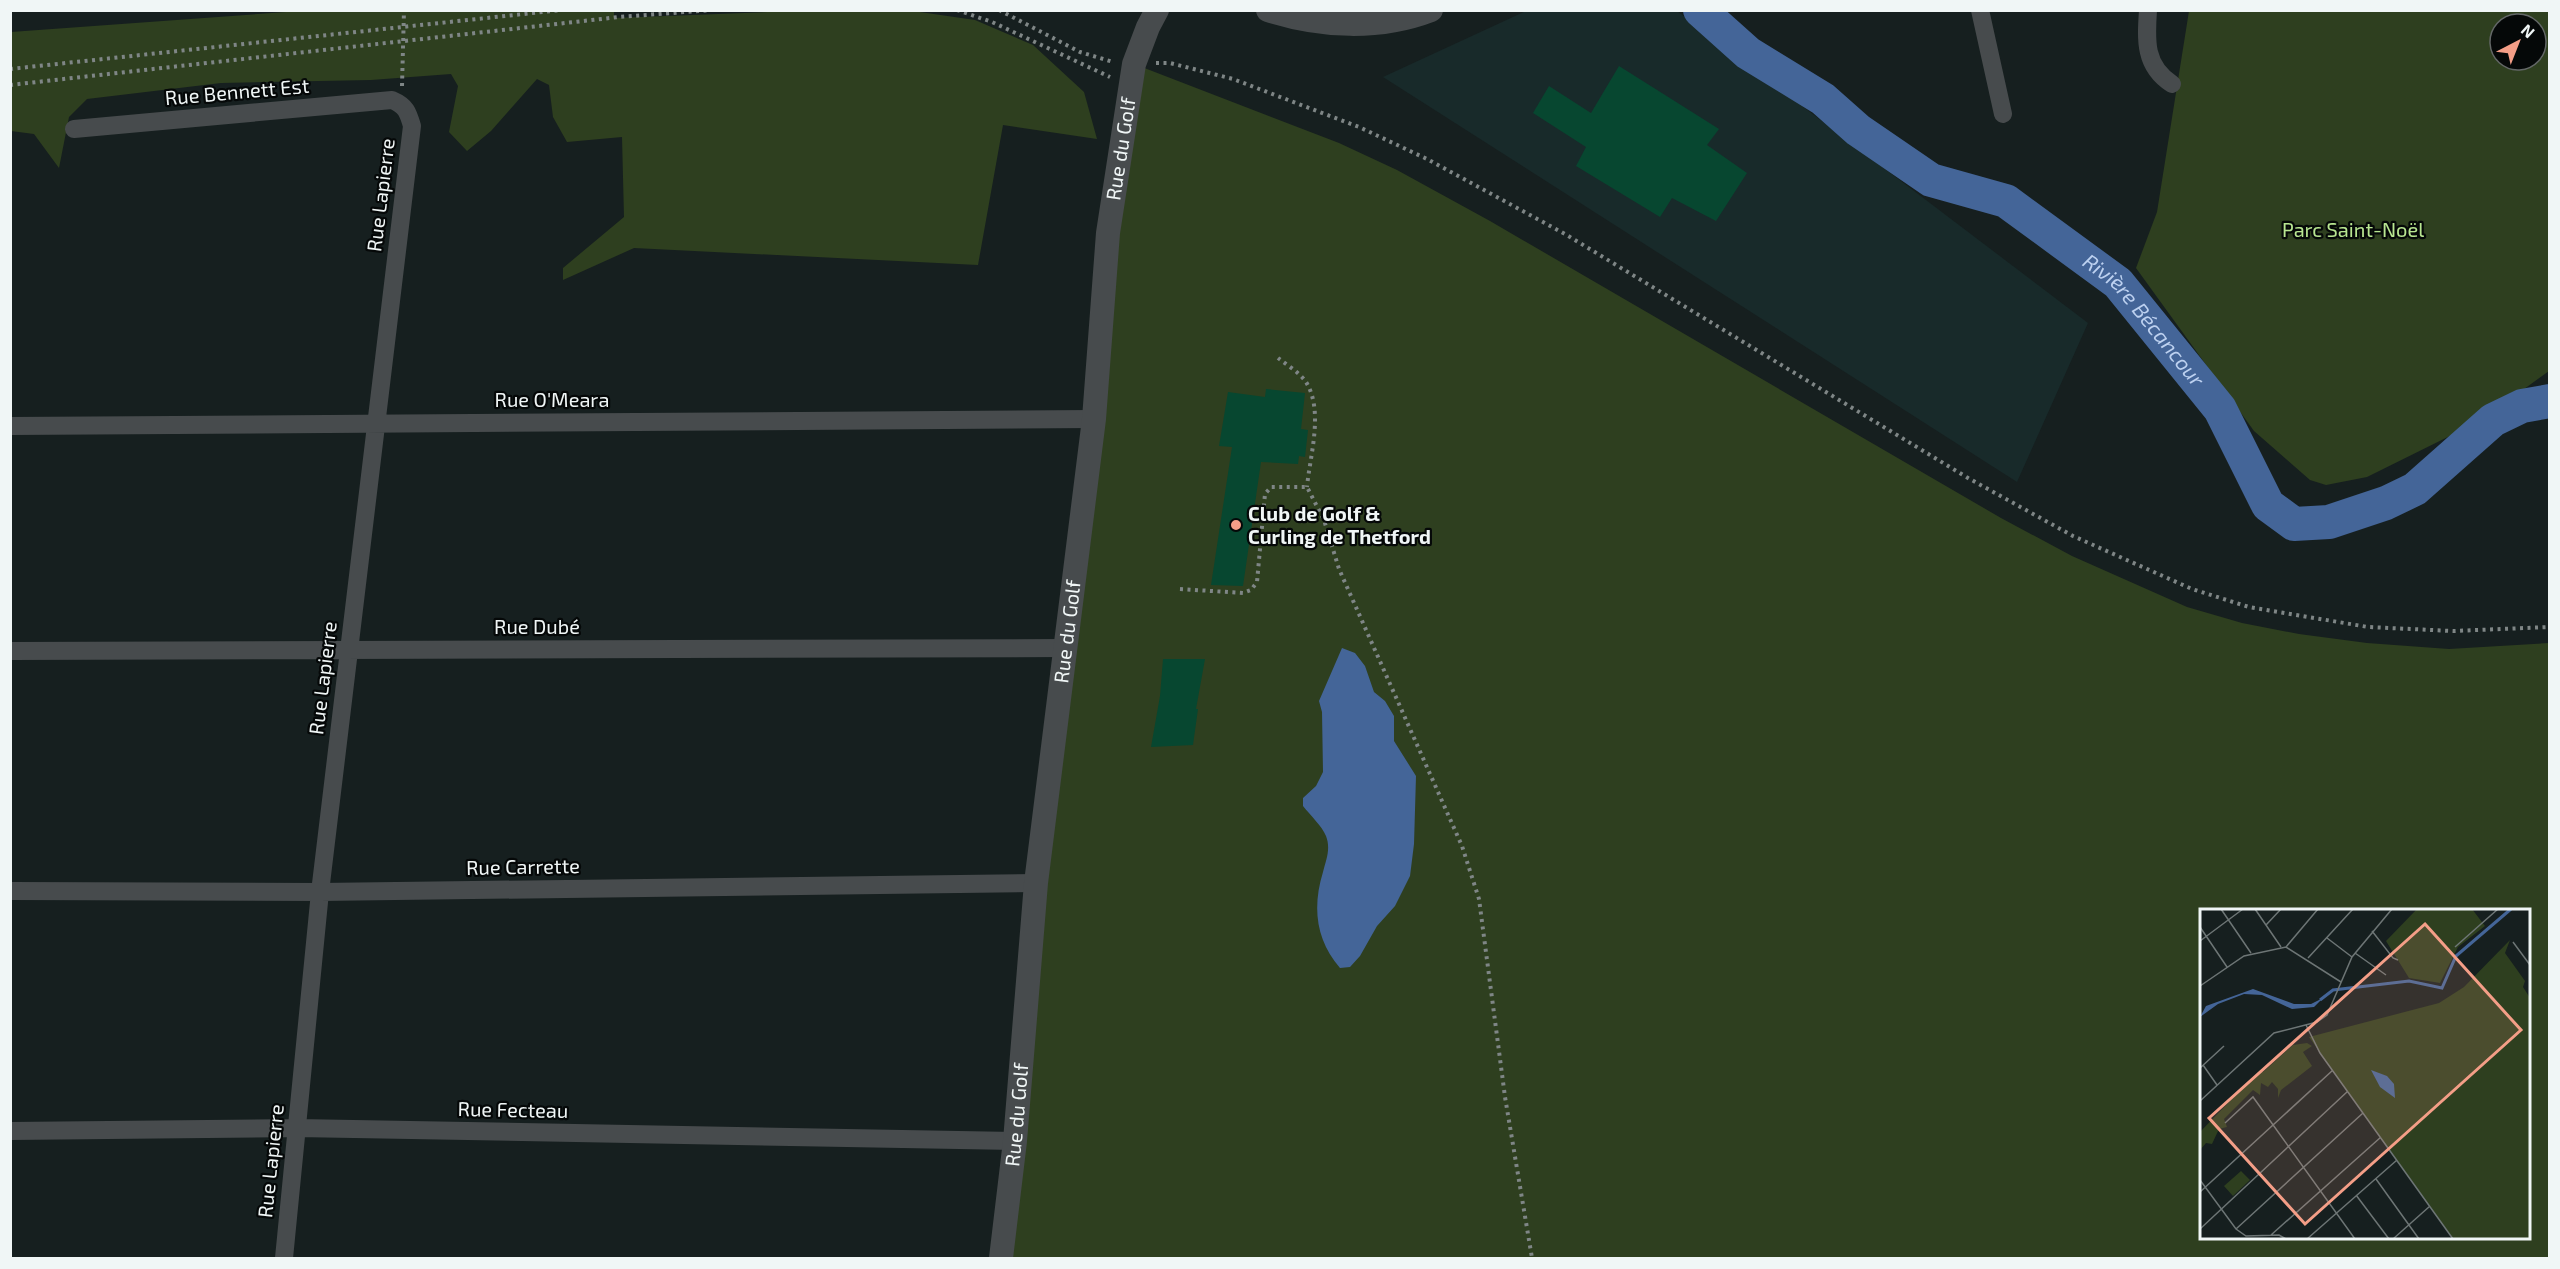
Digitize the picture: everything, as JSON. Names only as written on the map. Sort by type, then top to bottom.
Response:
[{"type":"street","name":"Rue du Golf","points":[[1001,1258],[1015,1141],[1036,883],[1094,418],[1108,233],[1132,75],[1148,27],[1157,10]]},
{"type":"street","points":[[1268,10],[1332,24],[1376,24],[1431,10]]},
{"type":"street","points":[[1980,10],[2002,114]]},
{"type":"street","points":[[2148,10],[2146,39],[2150,61],[2156,70],[2172,84]]},
{"type":"street","name":"Rue Bennett Est","points":[[74,129],[392,100],[403,105]]},
{"type":"street","name":"Rue Lapierre","points":[[284,1258],[320,892],[412,126],[408,112],[403,105]]},
{"type":"street","name":"Rue O'Meara","points":[[10,426],[1094,418]]},
{"type":"street","name":"Rue Dubé","points":[[10,651],[1064,648]]},
{"type":"street","name":"Rue Carrette","points":[[10,891],[320,892],[1036,883]]},
{"type":"street","name":"Rue Fecteau","points":[[10,1131],[297,1128],[1015,1141]]},
{"type":"path","points":[[403,105],[404,10]]},
{"type":"path","points":[[10,69],[561,10]]},
{"type":"path","points":[[10,85],[618,17],[712,10]]},
{"type":"path","points":[[957,10],[1132,75],[1170,63],[1233,79],[1359,127],[1427,159],[1565,234],[1968,478],[2073,536],[2192,589],[2249,607],[2368,627],[2453,630],[2550,627]]},
{"type":"path","points":[[999,10],[1080,52],[1132,75]]},
{"type":"path","points":[[1278,358],[1305,380],[1312,395],[1315,416],[1307,487],[1324,520],[1336,562],[1353,602],[1462,846],[1479,899],[1504,1097],[1532,1258]]},
{"type":"path","points":[[1180,589],[1243,593],[1251,590],[1257,582],[1264,494],[1270,487],[1307,487]]},
{"type":"shaded area","points":[[1526,11],[1677,11],[2088,323],[2017,482],[1383,77]]},
{"type":"green space","points":[[314,10],[614,10],[614,18],[793,11],[906,10],[975,20],[1033,45],[1084,92],[1097,139],[1003,125],[978,265],[634,248],[563,280],[563,268],[624,217],[622,137],[567,142],[553,117],[549,85],[537,79],[491,131],[467,151],[449,132],[458,86],[451,74],[371,80],[221,83],[87,99],[69,117],[59,168],[34,134],[11,131],[11,32]]},
{"type":"green space","name":"Parc Saint-Noël","points":[[2189,11],[2549,11],[2549,371],[2480,421],[2367,477],[2326,485],[2310,480],[2254,431],[2136,268],[2157,212]]},
{"type":"green space","points":[[1134,64],[1339,143],[1397,170],[1490,221],[2001,518],[2072,556],[2187,607],[2242,623],[2299,634],[2367,643],[2449,649],[2549,643],[2549,1258],[1001,1258]]},
{"type":"water","points":[[1342,648],[1355,653],[1365,666],[1374,692],[1385,701],[1394,716],[1394,741],[1416,776],[1414,844],[1410,876],[1395,906],[1377,926],[1360,956],[1350,967],[1340,968],[1326,946],[1318,923],[1318,898],[1328,845],[1322,828],[1303,806],[1303,798],[1316,786],[1323,772],[1322,712],[1319,701]]},
{"type":"building","points":[[1619,66],[1719,129],[1707,145],[1747,173],[1716,221],[1672,198],[1660,217],[1576,166],[1586,147],[1533,113],[1549,86],[1591,113]]},
{"type":"building","name":"Club de Golf & Curling de Thetford","points":[[1266,389],[1305,393],[1301,429],[1308,430],[1305,457],[1299,456],[1298,464],[1261,462],[1243,586],[1211,585],[1232,447],[1219,446],[1228,392],[1265,397]]},
{"type":"building","points":[[1163,659],[1205,659],[1196,709],[1198,709],[1193,745],[1151,747],[1160,696]]},
{"type":"waterway","name":"Rivière Bécancour","points":[[1700,10],[1748,53],[1823,99],[1858,130],[1931,180],[2006,201],[2118,283],[2220,409],[2268,505],[2294,524],[2329,522],[2386,503],[2415,489],[2493,420],[2522,406],[2550,401]]},
{"type":"place","name":"Club de Golf & Curling de Thetford","points":[[1236,525]]}]
